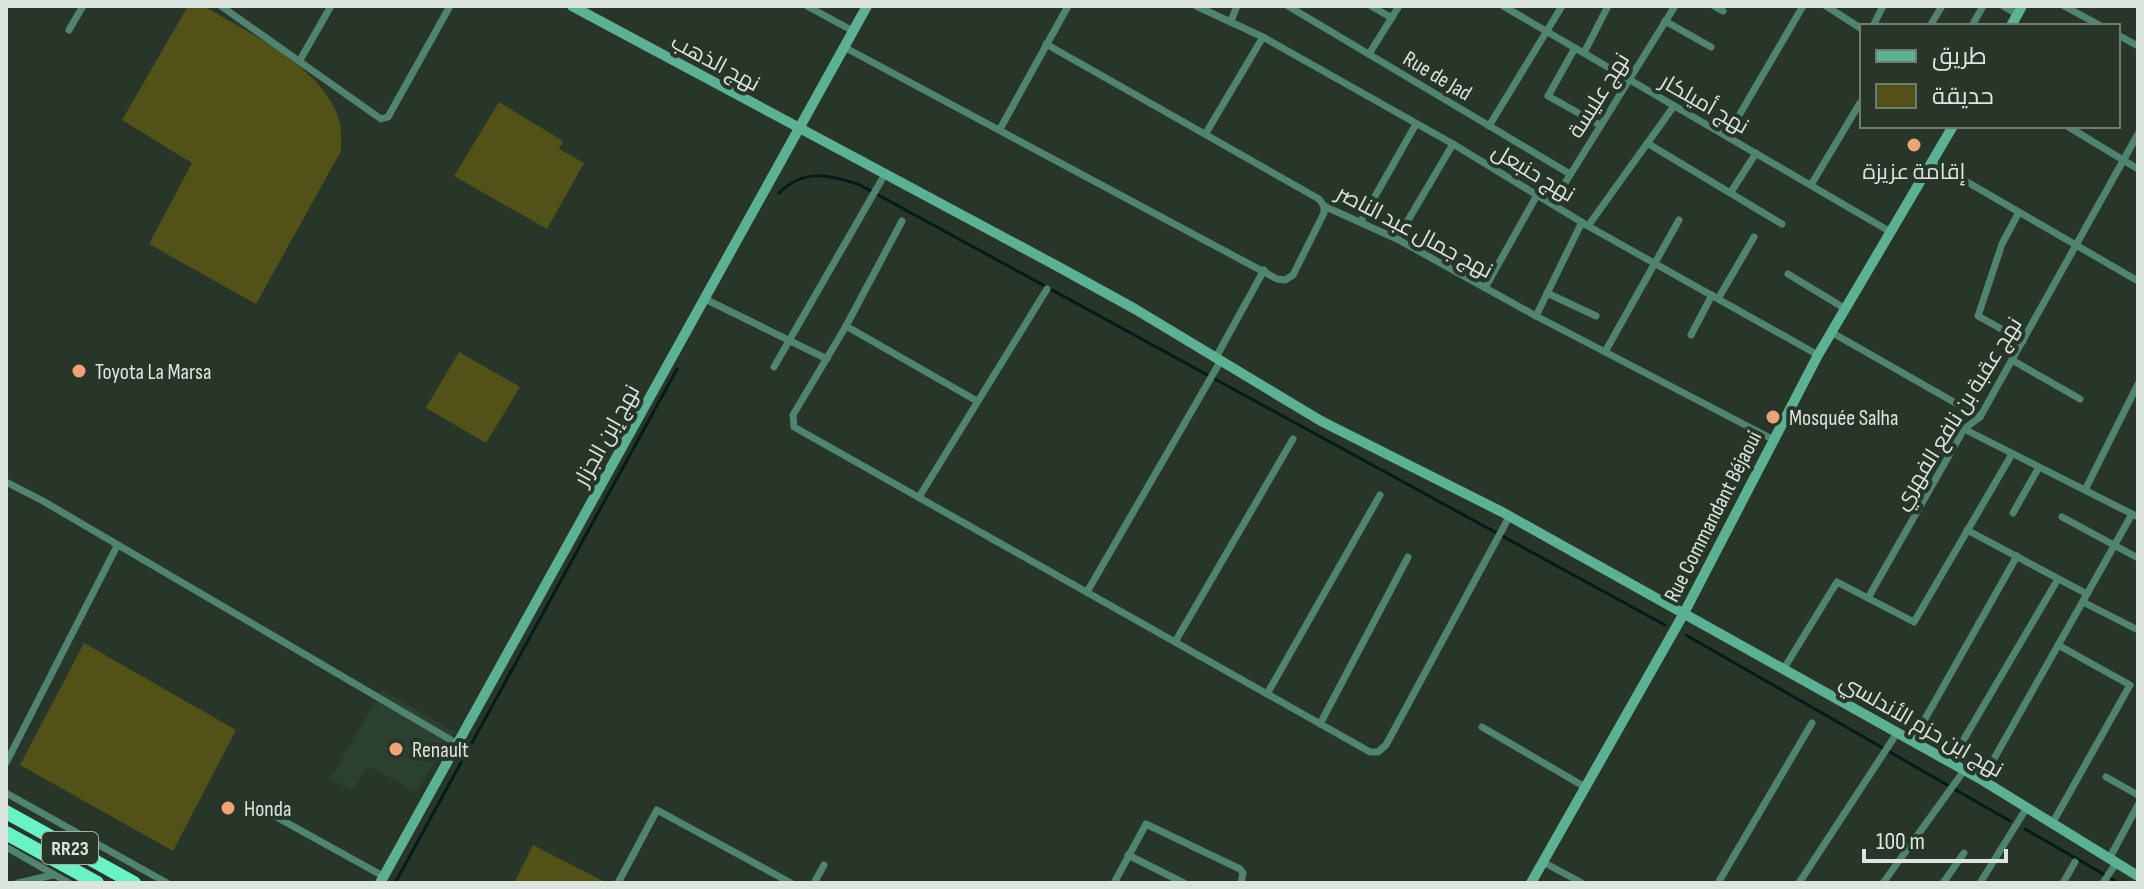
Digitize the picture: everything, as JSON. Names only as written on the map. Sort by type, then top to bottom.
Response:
[{"type":"highway","name":"RR23","points":[[6,812],[134,883]]},
{"type":"highway","name":"RR23","points":[[6,833],[97,883]]},
{"type":"street","points":[[69,30],[83,6]]},
{"type":"street","points":[[300,60],[331,6]]},
{"type":"street","points":[[227,7],[378,118],[385,119],[450,6]]},
{"type":"street","name":"نهج الذهب","points":[[572,6],[1135,309],[1217,360]]},
{"type":"street","points":[[807,6],[853,31]]},
{"type":"street","name":"نهج إبن الجزار","points":[[382,879],[867,6]]},
{"type":"street","points":[[1000,129],[1068,6]]},
{"type":"street","name":"نهج حنبعل","points":[[1196,6],[1263,37],[1818,355]]},
{"type":"street","points":[[1231,21],[1237,6]]},
{"type":"street","name":"Rue de Jad","points":[[1288,6],[1570,174]]},
{"type":"street","points":[[1371,6],[1392,18]]},
{"type":"street","points":[[1369,54],[1399,6]]},
{"type":"street","name":"نهج أميلكار","points":[[1503,6],[1514,9],[1547,32],[1889,231]]},
{"type":"street","points":[[1489,126],[1562,6]]},
{"type":"street","points":[[1584,53],[1608,6]]},
{"type":"street","name":"نهج عليسة","points":[[1552,204],[1675,6]]},
{"type":"street","points":[[1714,6],[1723,11]]},
{"type":"street","points":[[1727,136],[1803,6]]},
{"type":"street","points":[[1826,6],[1836,9],[1860,27]]},
{"type":"street","points":[[1874,24],[1883,6]]},
{"type":"street","points":[[1931,24],[1942,6]]},
{"type":"street","points":[[1973,24],[1983,6]]},
{"type":"street","points":[[2003,6],[2020,10]]},
{"type":"street","points":[[2064,6],[2097,24]]},
{"type":"street","points":[[1665,21],[1711,47]]},
{"type":"street","points":[[2120,36],[2138,46]]},
{"type":"street","points":[[1206,133],[1263,37]]},
{"type":"street","name":"نهج جمال عبد الناصر","points":[[1046,44],[1206,133],[1319,199],[1324,206],[1397,239],[1536,316],[1774,440]]},
{"type":"street","points":[[844,47],[1277,279],[1285,280],[1293,275],[1324,213],[1324,206]]},
{"type":"street","points":[[1575,48],[1548,96],[1600,125]]},
{"type":"street","points":[[1811,185],[1860,103]]},
{"type":"street","points":[[1536,316],[1585,224],[1674,106]]},
{"type":"street","points":[[1361,221],[1416,124]]},
{"type":"street","name":"Rue Commandant Béjaoui","points":[[1531,883],[1683,615],[1844,308],[1952,128]]},
{"type":"street","points":[[2070,128],[2138,169]]},
{"type":"street","name":"نهج عقبة بن نافع الفهري","points":[[1868,598],[1964,429],[1980,417],[2138,134]]},
{"type":"street","points":[[1647,143],[1782,224]]},
{"type":"street","points":[[1397,239],[1453,144]]},
{"type":"street","points":[[1731,192],[1756,153]]},
{"type":"street","points":[[1931,161],[2138,281]]},
{"type":"street","points":[[774,367],[885,174]]},
{"type":"street","points":[[1485,288],[1537,195]]},
{"type":"street","points":[[2019,212],[2002,244],[1978,316],[2023,341]]},
{"type":"street","points":[[1605,352],[1679,220]]},
{"type":"street","points":[[902,221],[846,326],[793,415],[794,427],[1370,752],[1378,752],[1386,745],[1509,517]]},
{"type":"street","points":[[1691,335],[1754,237]]},
{"type":"street","points":[[1087,592],[1211,378],[1217,360],[1264,270]]},
{"type":"street","points":[[1788,274],[1844,308]]},
{"type":"street","points":[[919,497],[1047,289]]},
{"type":"street","points":[[1547,293],[1596,316]]},
{"type":"street","points":[[705,299],[827,359]]},
{"type":"street","points":[[846,326],[977,401]]},
{"type":"street","points":[[1831,332],[1980,417]]},
{"type":"street","name":"نهج ابن حزم الأندلسي","points":[[1217,360],[1321,421],[1509,517],[1982,780],[2138,877]]},
{"type":"street","points":[[2012,360],[2080,399]]},
{"type":"street","points":[[2085,490],[2138,384]]},
{"type":"street","points":[[1964,429],[2135,516],[2114,545],[1982,780]]},
{"type":"street","points":[[1175,642],[1293,439]]},
{"type":"street","points":[[1783,670],[1837,582],[1914,622],[2012,454]]},
{"type":"street","points":[[2013,513],[2039,467]]},
{"type":"street","points":[[6,482],[456,743]]},
{"type":"street","points":[[1267,694],[1380,495]]},
{"type":"street","points":[[2062,517],[2138,558]]},
{"type":"street","points":[[1967,530],[2058,579],[2138,630]]},
{"type":"street","points":[[6,763],[117,546]]},
{"type":"street","points":[[1912,742],[2017,556]]},
{"type":"street","points":[[1320,724],[1408,557]]},
{"type":"street","points":[[1950,763],[2058,579]]},
{"type":"street","points":[[2052,824],[2130,685],[2058,645]]},
{"type":"street","points":[[1718,883],[1812,723]]},
{"type":"street","points":[[1482,727],[1585,787]]},
{"type":"street","points":[[1799,883],[1897,733]]},
{"type":"street","points":[[1883,883],[1963,772]]},
{"type":"street","points":[[2106,777],[2138,795]]},
{"type":"street","points":[[6,793],[167,883]]},
{"type":"street","points":[[2106,879],[2138,805]]},
{"type":"street","points":[[1980,883],[2026,809]]},
{"type":"street","points":[[618,883],[657,810],[791,883]]},
{"type":"street","points":[[271,814],[382,879]]},
{"type":"street","points":[[1114,883],[1143,826],[1150,824],[1240,869],[1243,873],[1241,883]]},
{"type":"street","points":[[6,847],[69,883]]},
{"type":"street","points":[[1943,883],[1964,853]]},
{"type":"street","points":[[1128,855],[1184,883]]},
{"type":"street","points":[[1543,862],[1582,883]]},
{"type":"street","points":[[2063,883],[2075,862]]},
{"type":"street","points":[[814,883],[824,865]]},
{"type":"street","points":[[18,883],[53,875]]},
{"type":"street","points":[[2135,883],[2138,877]]},
{"type":"shaded area","name":"Renault","points":[[382,690],[454,732],[416,792],[368,766],[352,791],[330,779]]},
{"type":"green space","points":[[188,6],[204,6],[282,53],[318,84],[331,101],[340,124],[341,151],[256,304],[149,244],[192,163],[122,120]]},
{"type":"green space","points":[[499,102],[563,141],[559,149],[584,163],[547,229],[454,176]]},
{"type":"green space","points":[[459,352],[520,387],[486,443],[426,408]]},
{"type":"green space","points":[[84,643],[236,730],[173,851],[20,765]]},
{"type":"green space","points":[[533,845],[607,883],[514,883]]},
{"type":"waterway","points":[[779,193],[798,180],[817,176],[860,185],[1665,625]]},
{"type":"waterway","points":[[395,883],[677,369]]},
{"type":"waterway","points":[[1686,635],[2010,821]]},
{"type":"waterway","points":[[2025,829],[2119,883]]},
{"type":"place","name":"إقامة عزيزة","points":[[1914,145]]},
{"type":"place","name":"Toyota La Marsa","points":[[79,371]]},
{"type":"place","name":"Mosquée Salha","points":[[1773,417]]},
{"type":"place","name":"Renault","points":[[396,749]]},
{"type":"place","name":"Honda","points":[[228,808]]}]
